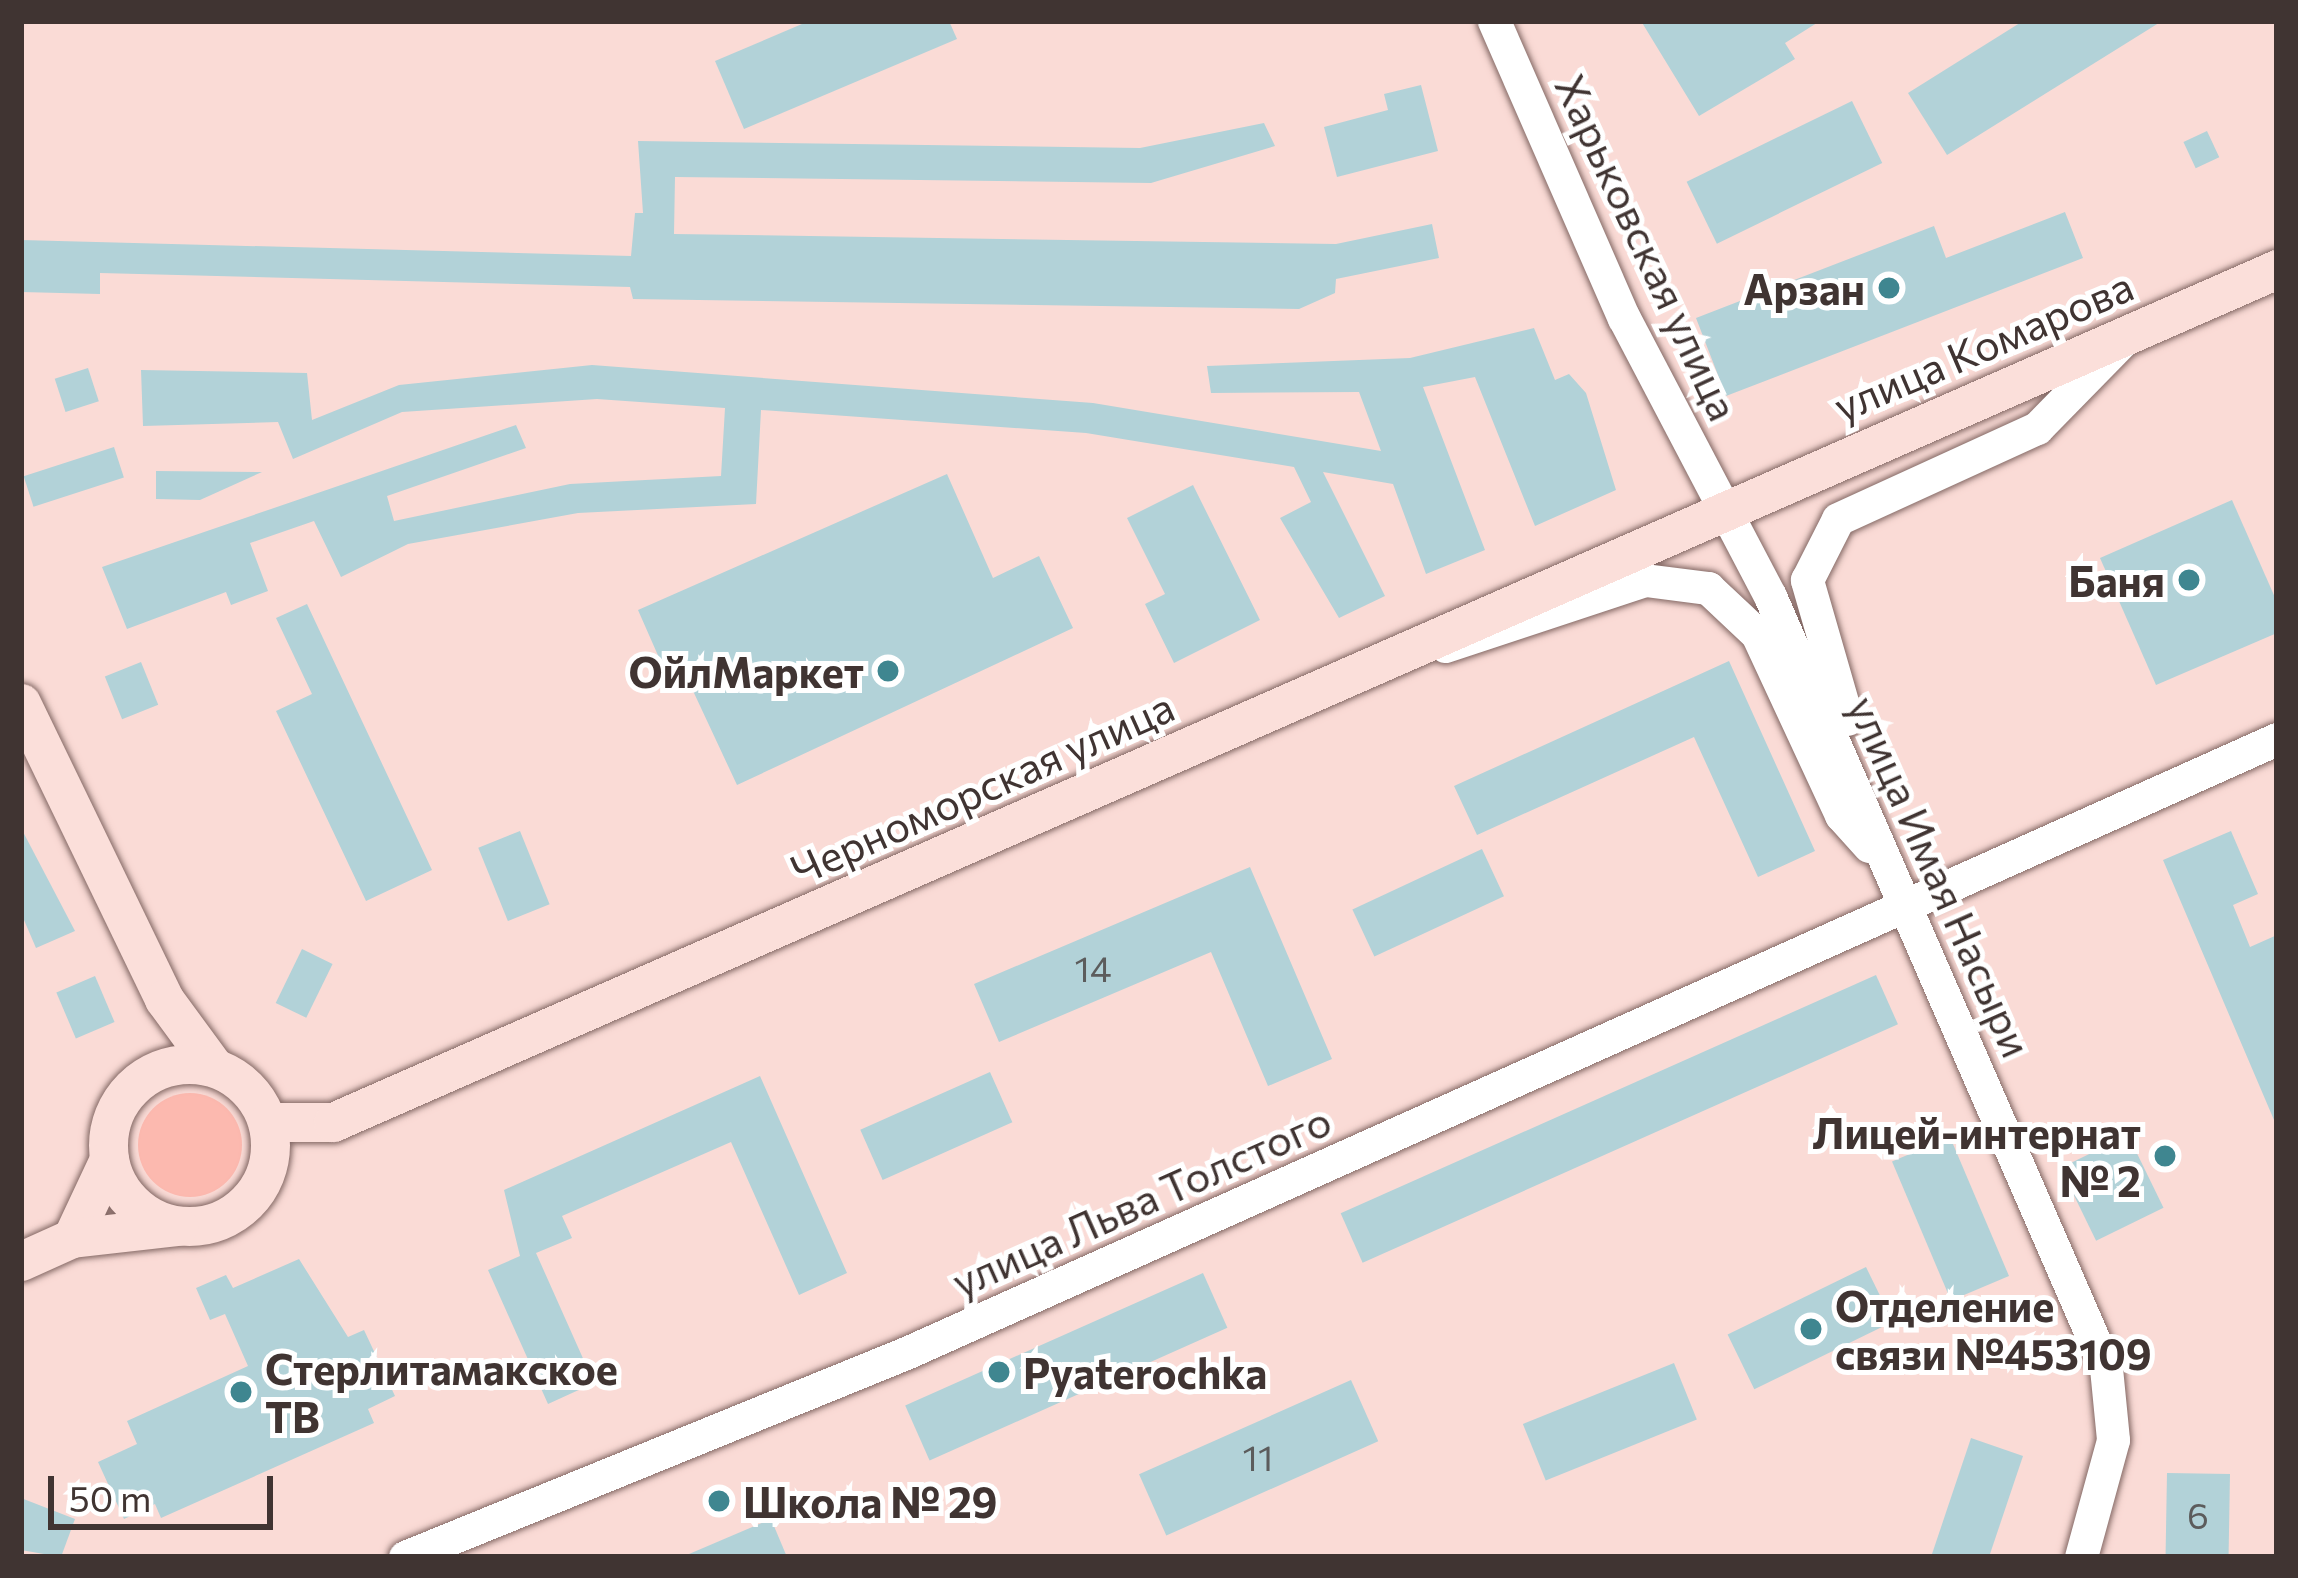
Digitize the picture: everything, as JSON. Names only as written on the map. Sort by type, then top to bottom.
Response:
[{"type":"main road","name":"улица Комарова","points":[[1727,508],[2277,269]]},
{"type":"main road","name":"Черноморская улица","points":[[268,1122],[334,1122],[1408,653],[1727,508]]},
{"type":"main road","points":[[21,703],[164,999],[214,1067],[237,1079],[268,1122],[271,1149],[250,1199]]},
{"type":"main road","points":[[72,1238],[109,1160],[115,1112],[147,1076],[164,999]]},
{"type":"main road","points":[[147,1076],[214,1067]]},
{"type":"main road","points":[[21,1261],[72,1238],[230,1216],[334,1122]]},
{"type":"main road","points":[[109,1160],[133,1204],[179,1226]]},
{"type":"street","name":"Харьковская улица","points":[[1494,21],[1624,319],[1727,508]]},
{"type":"street","points":[[1888,865],[1808,574],[1853,508],[2037,428],[2127,336]]},
{"type":"street","name":"улица Имая Насыри","points":[[1727,508],[2106,1368],[2113,1440],[2081,1557]]},
{"type":"street","points":[[1408,653],[1541,621],[1645,580],[1708,588],[1757,634],[1841,815],[1888,865]]},
{"type":"street","name":"улица Льва Толстого","points":[[405,1557],[906,1353],[1908,912],[2277,739]]},
{"type":"shaded area","points":[[190,1093],[210,1097],[227,1108],[238,1125],[242,1145],[238,1165],[227,1182],[210,1193],[190,1197],[170,1193],[153,1182],[142,1165],[138,1145],[142,1125],[153,1108],[170,1097]]},
{"type":"building","points":[[809,21],[949,21],[957,39],[744,129],[715,61]]},
{"type":"building","points":[[1641,21],[1820,21],[1785,43],[1795,59],[1699,116]]},
{"type":"building","points":[[2023,21],[2162,21],[1947,155],[1908,93]]},
{"type":"building","points":[[1421,85],[1438,151],[1337,177],[1324,127],[1388,110],[1384,94]]},
{"type":"building","points":[[1852,101],[1882,163],[1717,244],[1687,182]]},
{"type":"building","points":[[1264,123],[1275,146],[1151,183],[675,177],[674,234],[1336,244],[1432,224],[1439,258],[1336,279],[1335,293],[1299,309],[633,299],[630,287],[100,273],[100,294],[21,292],[21,240],[631,256],[635,213],[643,213],[638,141],[1140,148]]},
{"type":"building","points":[[2207,131],[2219,157],[2196,168],[2183,142]]},
{"type":"building","name":"Арзан","points":[[2065,212],[2083,258],[1726,396],[1696,318],[1934,226],[1946,258]]},
{"type":"building","points":[[1534,328],[1555,380],[1569,374],[1586,393],[1616,490],[1535,526],[1475,377],[1423,387],[1485,550],[1426,574],[1393,484],[1323,472],[1385,596],[1339,618],[1280,518],[1311,502],[1294,467],[1086,433],[761,410],[756,504],[578,513],[408,544],[341,577],[314,521],[250,543],[268,591],[231,605],[226,592],[127,629],[102,567],[516,425],[526,448],[387,496],[394,521],[570,484],[721,476],[725,408],[597,399],[402,412],[293,459],[278,422],[143,426],[141,370],[307,373],[312,420],[399,385],[592,365],[1093,403],[1381,451],[1359,392],[1211,393],[1207,366],[1410,358]]},
{"type":"building","points":[[88,368],[99,401],[66,412],[55,379]]},
{"type":"building","points":[[114,447],[124,477],[34,507],[24,476]]},
{"type":"building","points":[[156,471],[262,472],[200,500],[156,499]]},
{"type":"building","points":[[947,474],[993,578],[1039,556],[1073,628],[737,785],[687,678],[671,685],[638,610]]},
{"type":"building","points":[[1193,485],[1260,620],[1174,663],[1145,604],[1165,594],[1127,518]]},
{"type":"building","name":"Баня","points":[[2232,500],[2277,602],[2277,633],[2156,685],[2100,558]]},
{"type":"building","points":[[307,604],[432,870],[366,901],[276,711],[312,694],[276,618]]},
{"type":"building","points":[[1729,661],[1815,851],[1758,877],[1694,737],[1477,835],[1454,786]]},
{"type":"building","points":[[141,662],[158,705],[122,719],[105,677]]},
{"type":"building","points":[[21,828],[75,931],[36,948],[21,913]]},
{"type":"building","points":[[520,831],[550,904],[508,921],[478,848]]},
{"type":"building","points":[[2231,831],[2258,894],[2233,905],[2250,947],[2277,935],[2277,1127],[2163,860]]},
{"type":"building","points":[[1482,849],[1504,896],[1374,957],[1352,909]]},
{"type":"building","points":[[1250,867],[1332,1059],[1268,1086],[1211,952],[999,1042],[974,984]]},
{"type":"building","points":[[302,949],[333,964],[306,1018],[276,1003]]},
{"type":"building","points":[[1876,975],[1898,1024],[1363,1263],[1341,1213]]},
{"type":"building","points":[[95,976],[115,1022],[76,1038],[56,992]]},
{"type":"building","points":[[990,1072],[1012,1122],[883,1180],[860,1130]]},
{"type":"building","points":[[760,1076],[847,1273],[799,1295],[731,1142],[562,1216],[572,1238],[536,1253],[594,1383],[548,1404],[488,1270],[520,1256],[504,1190]]},
{"type":"building","points":[[2128,1135],[2164,1208],[2096,1241],[2061,1168]]},
{"type":"building","points":[[1950,1137],[2009,1276],[1951,1301],[1892,1162]]},
{"type":"building","points":[[299,1259],[348,1337],[364,1330],[395,1396],[368,1409],[374,1423],[161,1518],[155,1504],[124,1519],[98,1462],[137,1444],[127,1421],[248,1366],[225,1314],[210,1320],[196,1288],[226,1275],[233,1288]]},
{"type":"building","points":[[1866,1267],[1893,1322],[1754,1389],[1728,1335]]},
{"type":"building","points":[[1203,1273],[1227,1328],[930,1460],[905,1406]]},
{"type":"building","points":[[1674,1363],[1697,1420],[1546,1481],[1523,1424]]},
{"type":"building","points":[[1351,1380],[1378,1441],[1166,1536],[1139,1474]]},
{"type":"building","points":[[1971,1438],[2023,1456],[1989,1557],[1931,1557]]},
{"type":"building","points":[[2167,1473],[2230,1474],[2229,1557],[2166,1557]]},
{"type":"building","points":[[21,1498],[75,1519],[61,1557],[21,1550]]},
{"type":"building","points":[[771,1519],[787,1557],[682,1557]]},
{"type":"place","name":"Арзан","points":[[1889,288]]},
{"type":"place","name":"Баня","points":[[2189,580]]},
{"type":"place","name":"ОйлМаркет","points":[[888,671]]},
{"type":"place","name":"Лицей-интернат № 2","points":[[2165,1156]]},
{"type":"place","name":"Отделение связи №453109","points":[[1811,1329]]},
{"type":"place","name":"Pyaterochka","points":[[999,1372]]},
{"type":"place","name":"Стерлитамакское ТВ","points":[[241,1392]]},
{"type":"place","name":"Школа № 29","points":[[719,1501]]}]
